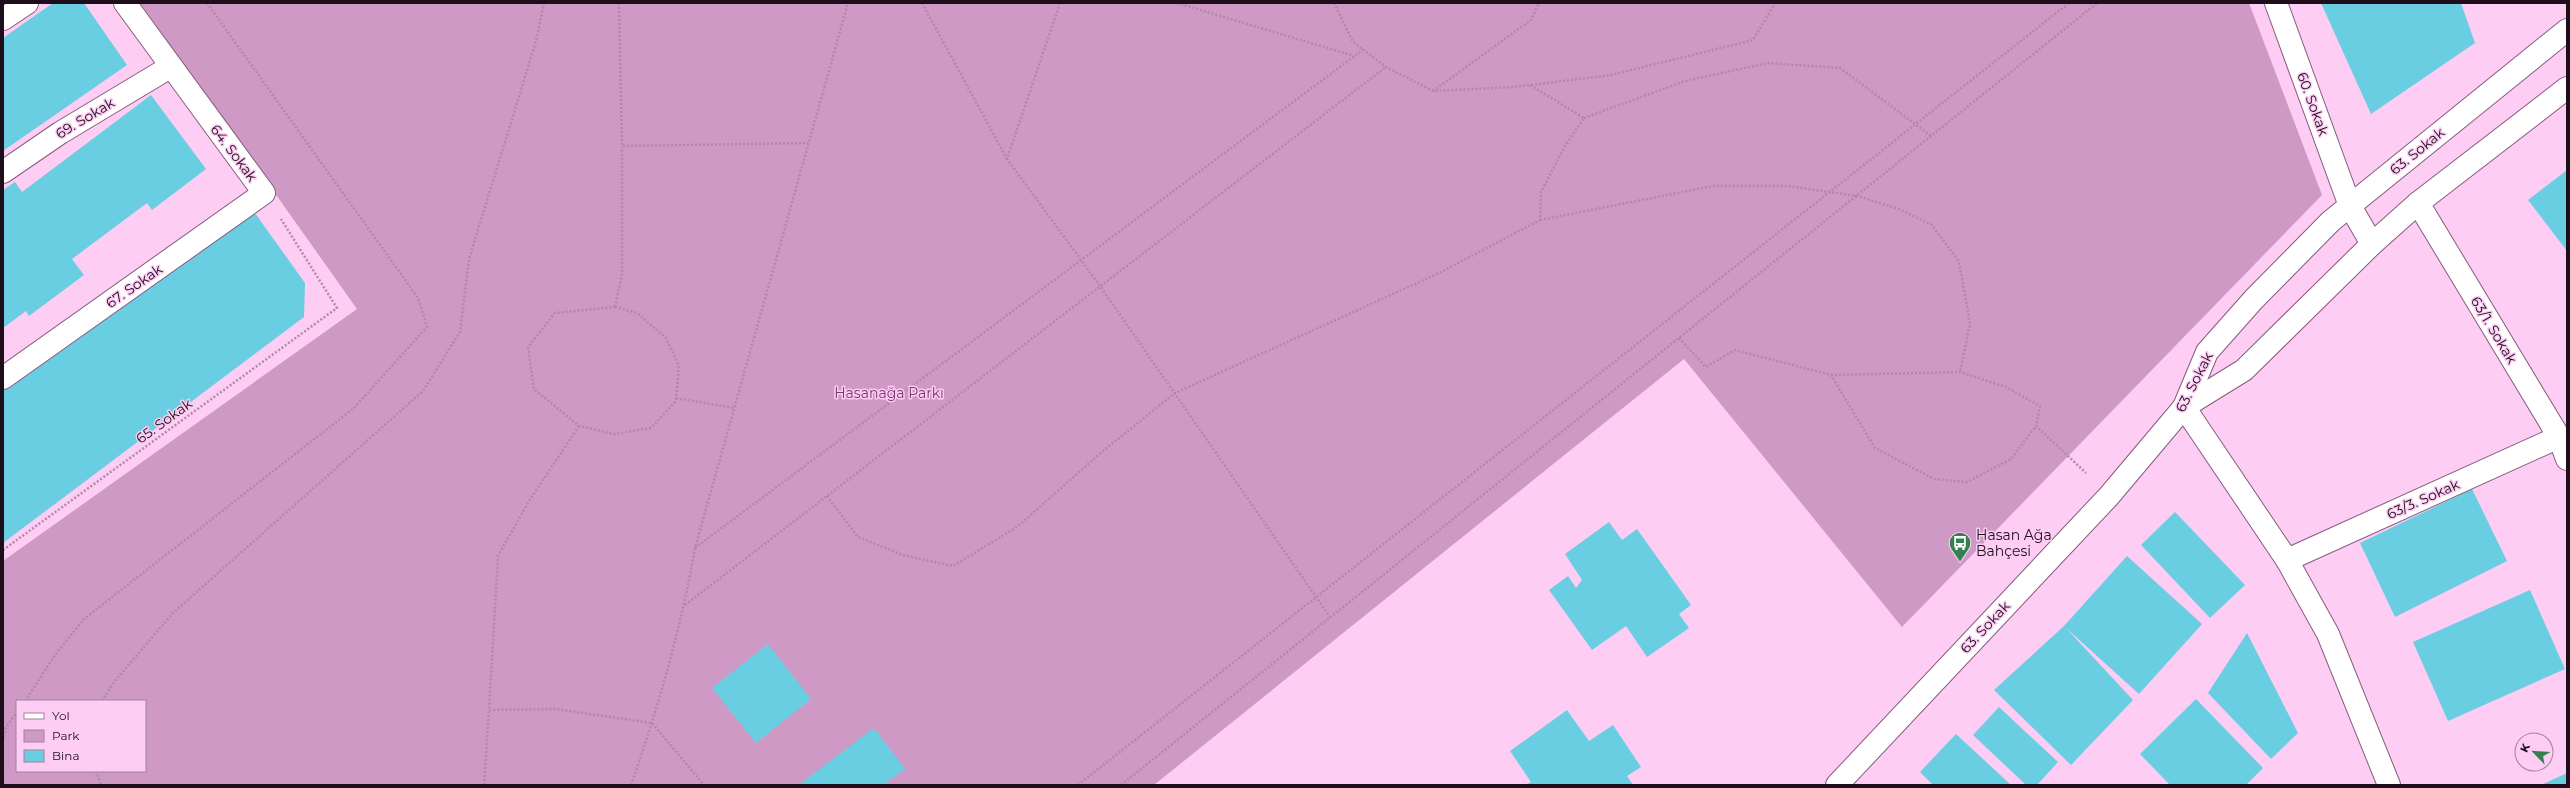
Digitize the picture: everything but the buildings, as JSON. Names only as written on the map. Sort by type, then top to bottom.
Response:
[{"type":"street","points":[[3,19],[27,3]]},
{"type":"street","name":"64. Sokak","points":[[125,3],[170,67],[264,193]]},
{"type":"street","name":"60. Sokak","points":[[2276,3],[2350,206],[2372,244]]},
{"type":"street","name":"63. Sokak","points":[[1837,785],[2109,496],[2184,407],[2207,352],[2254,299],[2330,221],[2567,30]]},
{"type":"street","name":"69. Sokak","points":[[3,172],[60,133],[170,67]]},
{"type":"street","points":[[2380,781],[2328,634],[2287,560],[2184,407],[2244,370],[2372,244],[2418,203],[2567,88]]},
{"type":"street","name":"67. Sokak","points":[[3,378],[264,193]]},
{"type":"street","name":"63/1. Sokak","points":[[2418,203],[2559,437],[2567,459]]},
{"type":"street","name":"63/3. Sokak","points":[[2287,560],[2559,437]]},
{"type":"path","points":[[26,700],[55,655],[84,619],[354,408],[427,327],[418,298],[207,3]]},
{"type":"path","points":[[103,700],[114,682],[173,613],[422,391],[460,332],[469,259],[536,41],[544,3]]},
{"type":"path","points":[[615,307],[622,274],[622,146],[618,3]]},
{"type":"path","points":[[631,785],[652,723],[685,605],[695,548],[848,3]]},
{"type":"path","points":[[922,3],[1007,159],[1100,286],[1330,617]]},
{"type":"path","points":[[1007,159],[1060,3]]},
{"type":"path","points":[[1176,3],[1355,56]]},
{"type":"path","points":[[1334,3],[1353,42],[1386,67],[1433,91],[1530,85],[1611,75],[1753,40],[1775,3]]},
{"type":"path","points":[[1433,91],[1531,20],[1539,3]]},
{"type":"path","points":[[1078,785],[2069,3]]},
{"type":"path","points":[[1121,785],[2097,3]]},
{"type":"path","points":[[695,548],[1364,49]]},
{"type":"path","points":[[1540,220],[1541,192],[1565,146],[1584,118],[1684,81],[1768,63],[1840,68],[1931,136]]},
{"type":"path","points":[[685,605],[1386,67]]},
{"type":"path","points":[[1530,85],[1584,118]]},
{"type":"path","points":[[622,146],[808,143]]},
{"type":"path","points":[[827,496],[858,537],[903,555],[953,566],[1017,527],[1102,450],[1175,393],[1439,273],[1540,220],[1713,186],[1788,186],[1858,196],[1899,209],[1932,225],[1959,262],[1970,324],[1960,372]]},
{"type":"path","name":"64. Sokak","points":[[264,193],[337,308]]},
{"type":"path","points":[[615,307],[637,313],[666,338],[679,366],[676,398],[676,401],[651,428],[614,434],[579,426],[534,389],[528,347],[556,313],[615,307]]},
{"type":"path","name":"65. Sokak","points":[[3,550],[337,308]]},
{"type":"path","points":[[1679,338],[1706,367],[1735,350],[1831,375],[1960,372],[2006,387],[2040,406],[2036,426],[2011,458],[1967,482],[1934,479],[1875,448],[1831,375]]},
{"type":"path","points":[[676,398],[734,408]]},
{"type":"path","points":[[484,785],[498,556],[529,502],[579,426]]},
{"type":"path","points":[[2036,426],[2109,496]]},
{"type":"path","points":[[489,710],[555,708],[652,723],[704,785]]},
{"type":"path","points":[[3,742],[6,727],[16,713]]},
{"type":"path","points":[[96,772],[101,785]]},
{"type":"path","points":[[3,781],[5,785]]},
{"type":"green space","name":"Hasanağa Parkı","points":[[140,3],[2249,3],[2322,195],[1902,627],[1684,359],[1154,785],[3,785],[3,561],[357,309]]},
{"type":"place","name":"Hasan Ağa Bahçesi","points":[[1960,562]]}]
